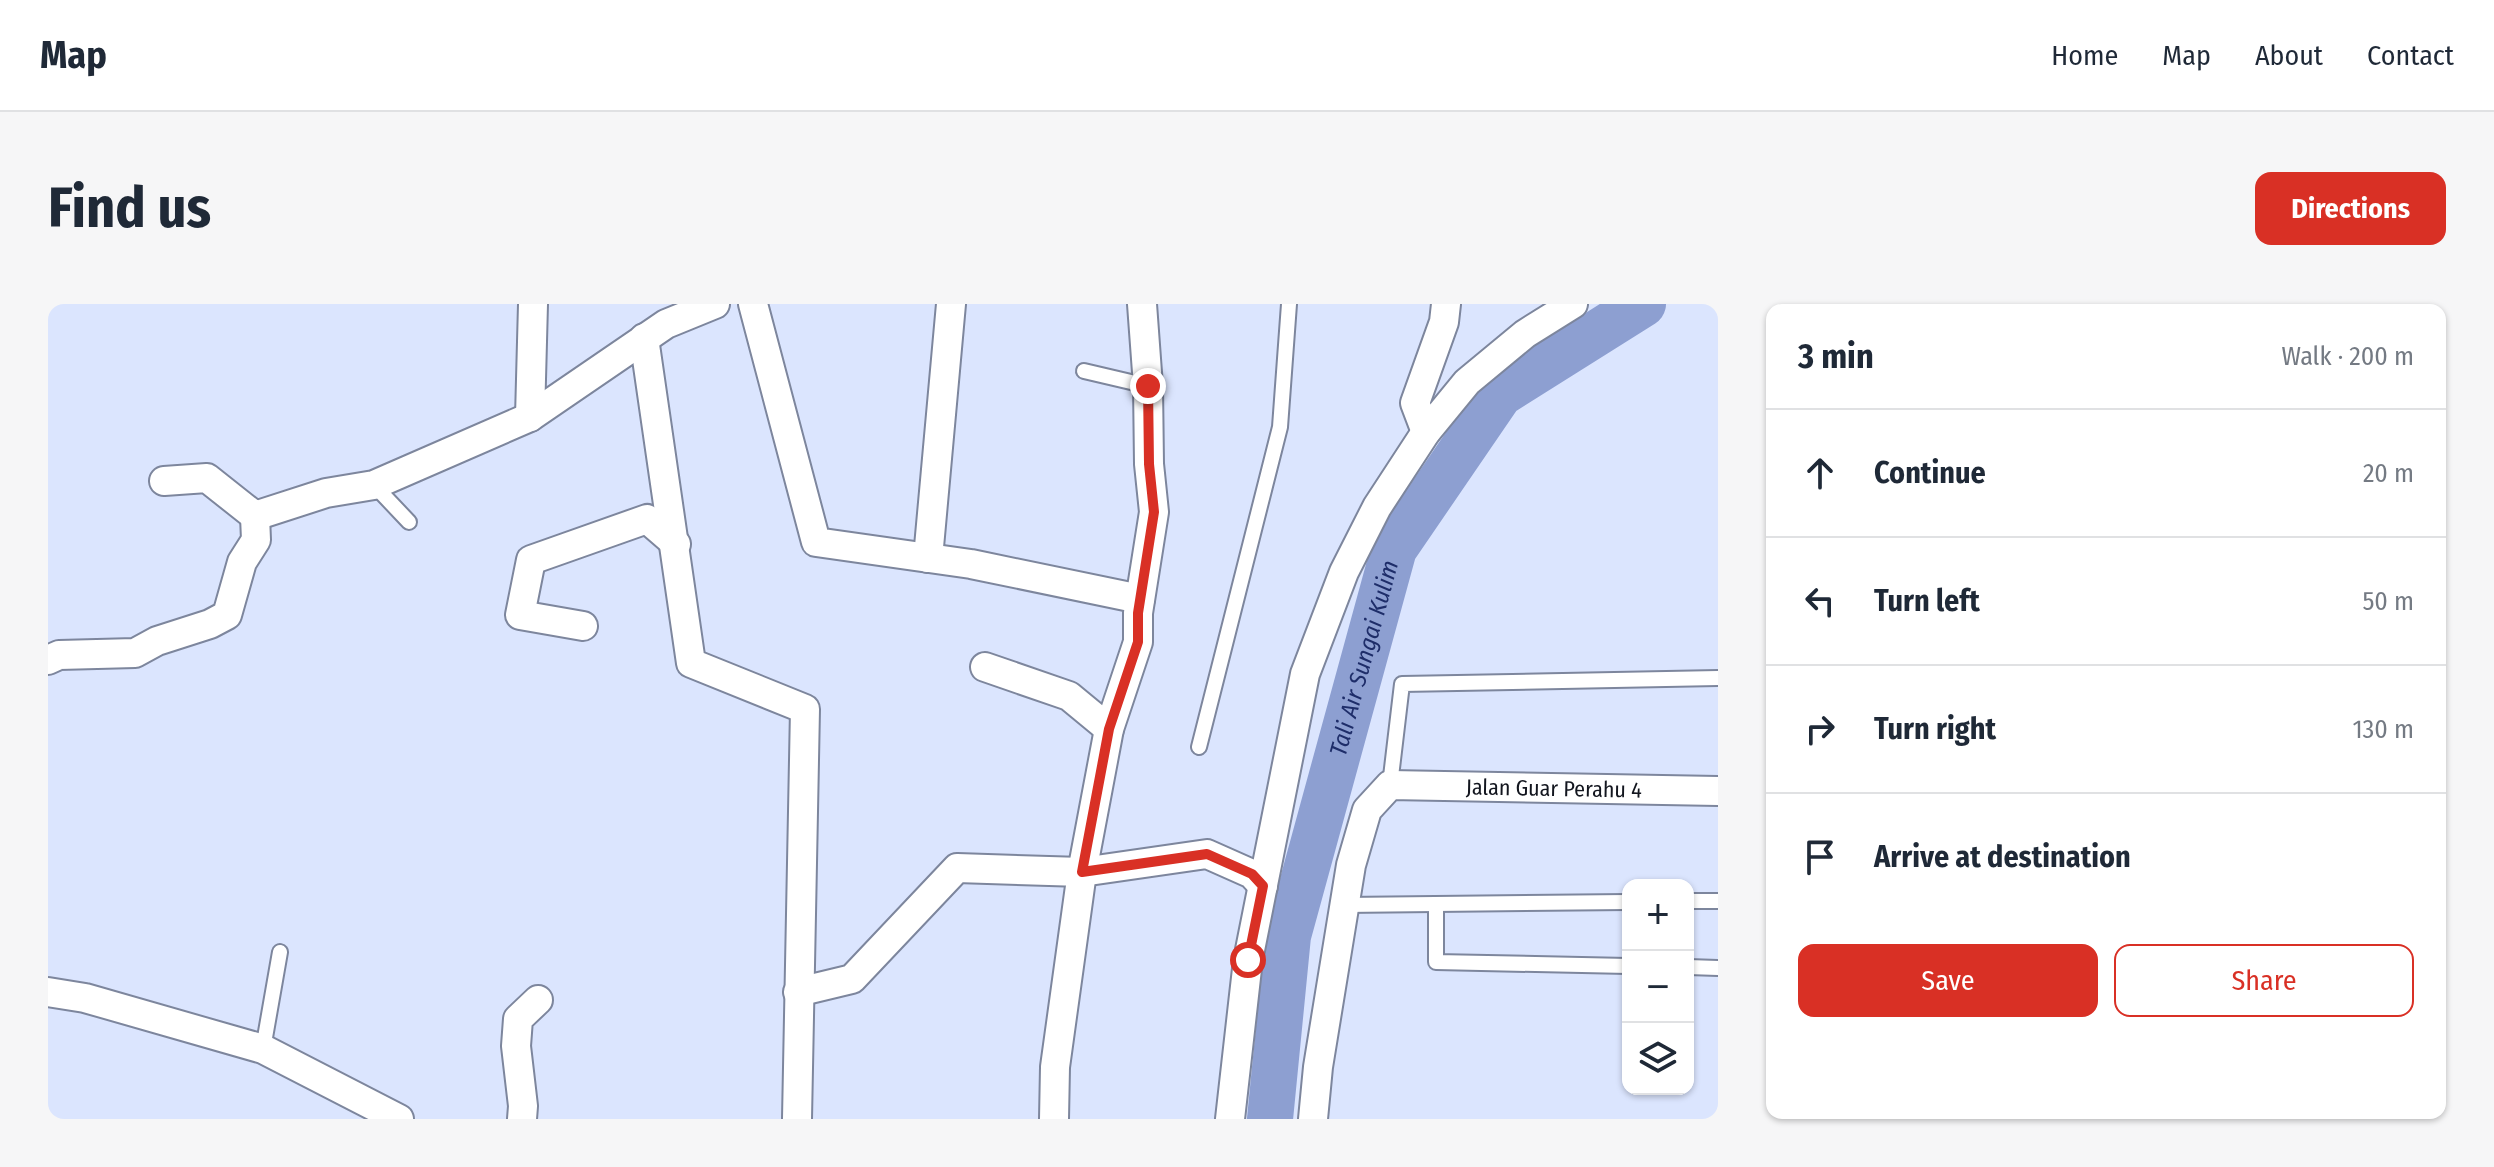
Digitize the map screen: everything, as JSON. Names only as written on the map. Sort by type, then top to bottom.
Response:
[{"type":"street","points":[[530,417],[533,304]]},
{"type":"street","points":[[255,516],[326,493],[374,485],[530,417],[666,324],[715,304]]},
{"type":"street","points":[[753,304],[816,542],[971,564],[1140,599]]},
{"type":"street","points":[[928,558],[951,304]]},
{"type":"street","points":[[1054,1119],[1055,1067],[1082,872],[1109,729],[1138,642],[1140,599],[1154,512],[1142,304]]},
{"type":"street","points":[[1426,432],[1415,403],[1444,322],[1446,304]]},
{"type":"street","points":[[1230,1119],[1248,960],[1305,674],[1344,572],[1377,507],[1426,432],[1467,382],[1525,334],[1573,304]]},
{"type":"street","points":[[644,338],[691,663],[805,709],[797,1119]]},
{"type":"street","points":[[48,660],[59,655],[135,653],[157,641],[210,624],[227,615],[242,562],[256,540],[255,516],[207,478],[164,481]]},
{"type":"street","points":[[583,626],[520,615],[531,560],[647,519],[676,544]]},
{"type":"street","points":[[985,667],[1069,696],[1109,729]]},
{"type":"street","points":[[1313,1119],[1318,1067],[1351,865],[1367,810],[1390,785]]},
{"type":"street","name":"Jalan Guar Perahu 4","points":[[1390,785],[1718,791]]},
{"type":"street","points":[[798,992],[852,979],[957,868],[1082,872],[1207,854],[1252,874],[1263,886]]},
{"type":"street","points":[[48,992],[85,998],[263,1049],[399,1119]]},
{"type":"street","points":[[522,1119],[516,1046],[518,1019],[538,1000]]},
{"type":"lane","points":[[1199,747],[1280,427],[1289,304]]},
{"type":"lane","points":[[1084,371],[1148,386]]},
{"type":"lane","points":[[374,485],[409,522]]},
{"type":"lane","points":[[1390,785],[1402,684],[1718,678]]},
{"type":"lane","points":[[1694,901],[1718,901]]},
{"type":"lane","points":[[1344,905],[1622,902]]},
{"type":"lane","points":[[1436,904],[1436,962],[1622,966]]},
{"type":"lane","points":[[263,1049],[280,952]]},
{"type":"lane","points":[[1694,967],[1718,968]]},
{"type":"waterway","name":"Tali Air Sungai Kulim","points":[[1270,1119],[1288,936],[1394,549],[1500,394],[1643,304]]},
{"type":"route","points":[[1148,386],[1149,464],[1154,512],[1138,613],[1138,642],[1109,729],[1082,872],[1207,854],[1252,874],[1263,886],[1248,960]]}]
